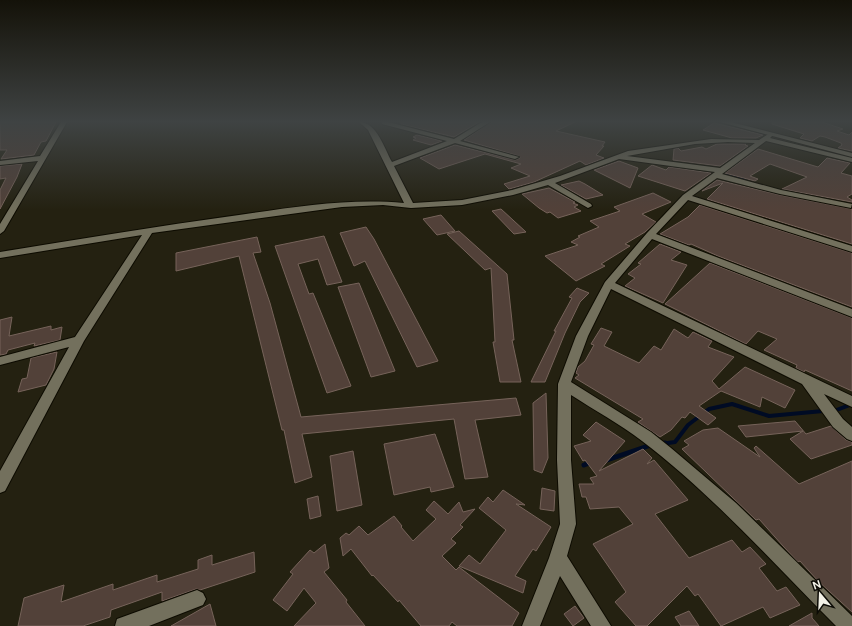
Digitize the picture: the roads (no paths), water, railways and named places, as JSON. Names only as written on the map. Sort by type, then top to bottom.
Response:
[{"type":"street","points":[[0,231],[46,151]]},
{"type":"street","points":[[383,151],[410,206]]},
{"type":"street","points":[[390,164],[426,151]]},
{"type":"street","points":[[493,151],[515,157]]},
{"type":"street","points":[[0,256],[148,231],[302,209],[360,203],[382,203],[410,206],[462,202],[550,183],[610,159],[628,153],[640,151]]},
{"type":"street","points":[[531,626],[558,558],[568,524],[564,460],[564,384],[582,336],[609,284],[650,235],[686,197],[749,151]]},
{"type":"street","points":[[816,151],[852,160]]},
{"type":"street","points":[[832,151],[852,155]]},
{"type":"street","points":[[619,157],[719,173],[780,192],[851,206]]},
{"type":"street","points":[[0,163],[42,158]]},
{"type":"street","points":[[550,183],[588,206]]},
{"type":"street","points":[[686,197],[852,249]]},
{"type":"street","points":[[0,486],[79,340],[148,231]]},
{"type":"street","points":[[650,235],[852,313]]},
{"type":"street","points":[[609,284],[852,402]]},
{"type":"street","points":[[0,361],[79,340]]},
{"type":"street","points":[[807,380],[838,423],[852,435]]},
{"type":"street","points":[[564,384],[646,436],[666,452],[730,508],[849,626]]},
{"type":"street","points":[[558,558],[602,626]]},
{"type":"street","points":[[124,626],[197,599]]},
{"type":"waterway","points":[[725,175],[745,180]]},
{"type":"waterway","points":[[665,443],[661,444],[675,442],[688,425],[709,409],[732,404],[769,416],[823,411]]},
{"type":"waterway","points":[[834,411],[852,404]]},
{"type":"waterway","points":[[604,461],[651,445]]},
{"type":"waterway","points":[[584,465],[592,462]]}]
